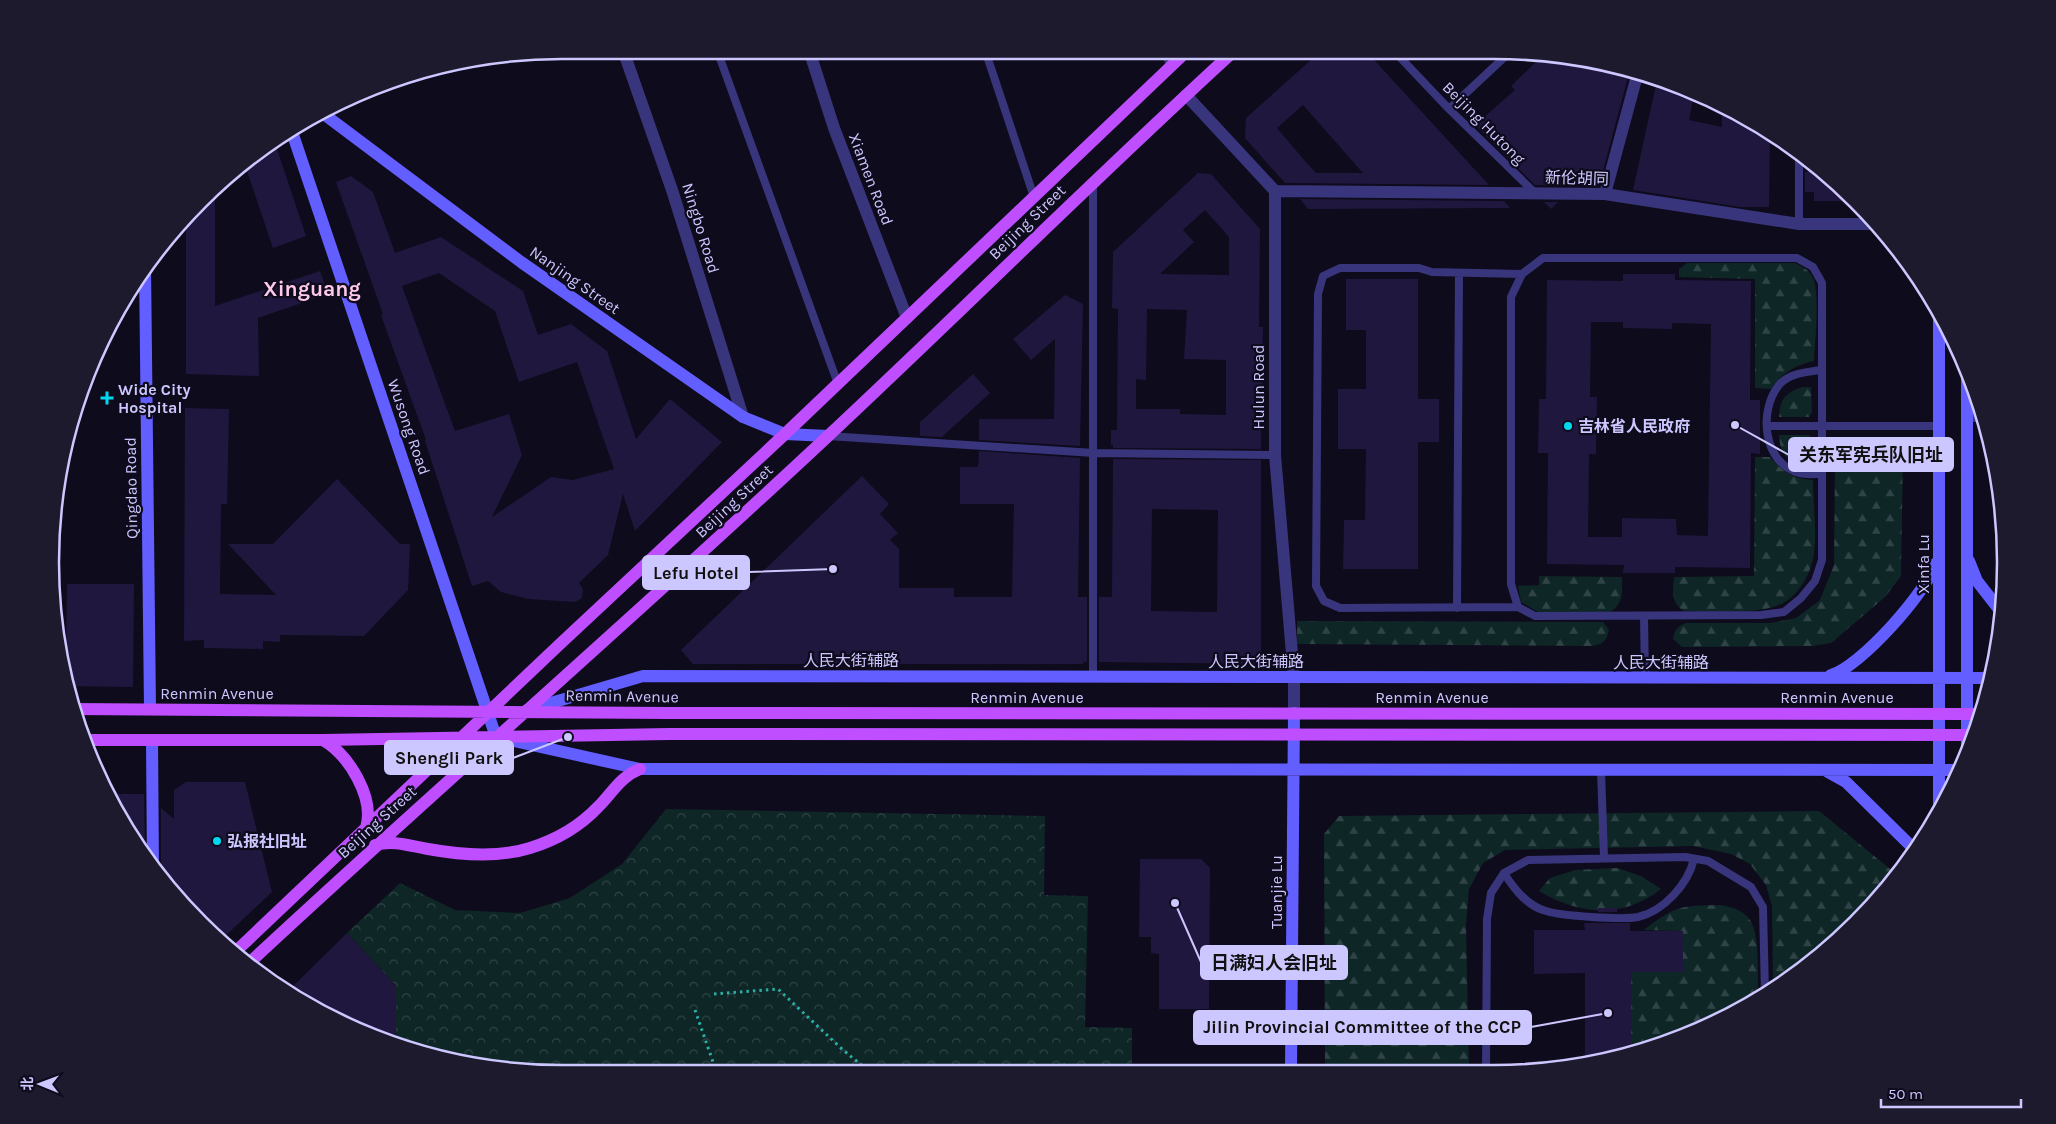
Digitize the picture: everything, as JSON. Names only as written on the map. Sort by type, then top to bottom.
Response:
[{"type":"main road","name":"Beijing Street","points":[[240,948],[488,711],[838,384],[1178,59]]},
{"type":"main road","name":"Beijing Street","points":[[253,959],[375,845],[609,638],[828,436],[1093,182],[1225,59]]},
{"type":"main road","name":"Nanjing Street","points":[[328,117],[520,262],[743,417],[785,434],[828,436]]},
{"type":"main road","name":"Wusong Road","points":[[294,137],[496,736]]},
{"type":"main road","name":"Qingdao Road","points":[[145,280],[150,709]]},
{"type":"main road","name":"Xinfa Lu","points":[[1939,327],[1939,797]]},
{"type":"main road","points":[[1967,390],[1967,714],[1970,728]]},
{"type":"main road","points":[[1820,678],[1840,672],[1857,660],[1920,595],[1933,573],[1940,553]]},
{"type":"main road","points":[[1967,555],[1978,581],[1995,604]]},
{"type":"main road","name":"人民大街辅路","points":[[526,711],[643,676],[1984,678]]},
{"type":"main road","name":"Renmin Avenue","points":[[81,709],[669,713],[1974,714]]},
{"type":"main road","name":"Tuanjie Lu","points":[[1291,1065],[1294,713]]},
{"type":"main road","points":[[91,740],[323,740],[669,734],[1967,735]]},
{"type":"main road","points":[[496,736],[640,769],[1952,770]]},
{"type":"main road","points":[[152,740],[153,854]]},
{"type":"main road","points":[[323,740],[335,747],[352,768],[367,805],[366,828]]},
{"type":"main road","points":[[375,845],[394,842],[446,852],[488,854],[529,849],[548,842],[584,821],[599,807],[622,779],[640,769]]},
{"type":"main road","points":[[1821,770],[1835,775],[1846,782],[1910,845]]},
{"type":"street","name":"Ningbo Road","points":[[626,59],[672,190],[743,417]]},
{"type":"street","name":"Xiamen Road","points":[[812,59],[834,128],[907,318]]},
{"type":"street","points":[[1169,59],[1172,65]]},
{"type":"street","points":[[1605,194],[1636,79]]},
{"type":"street","points":[[1186,95],[1275,191]]},
{"type":"street","name":"新伦胡同","points":[[1275,191],[1605,194],[1799,224],[1866,224]]},
{"type":"street","name":"Hulun Road","points":[[1275,191],[1275,455],[1294,677],[1294,713]]},
{"type":"street","points":[[1967,416],[1976,416]]},
{"type":"lane","points":[[720,59],[838,384]]},
{"type":"lane","points":[[988,59],[1034,197]]},
{"type":"lane","name":"Beijing Hutong","points":[[1402,59],[1449,109],[1534,192]]},
{"type":"lane","points":[[1449,109],[1502,59]]},
{"type":"lane","points":[[1799,162],[1799,224]]},
{"type":"lane","points":[[1093,182],[1093,677]]},
{"type":"lane","points":[[1518,607],[1512,584],[1510,297],[1522,274],[1543,258],[1798,258],[1812,267],[1822,283],[1822,560],[1815,581],[1784,612],[1761,615],[1535,616],[1518,607],[1340,608],[1324,602],[1316,586],[1318,294],[1323,276],[1340,268],[1419,268],[1432,272],[1522,274]]},
{"type":"lane","points":[[1457,608],[1458,273]]},
{"type":"lane","points":[[1821,370],[1798,373],[1779,384],[1766,408],[1767,440],[1781,461],[1798,473],[1822,474]]},
{"type":"lane","points":[[1767,426],[1939,426]]},
{"type":"lane","points":[[828,436],[1094,453],[1275,455]]},
{"type":"lane","points":[[1644,617],[1645,678]]},
{"type":"lane","points":[[1601,770],[1604,858]]},
{"type":"lane","points":[[1486,1065],[1487,919],[1492,893],[1504,873],[1528,860],[1604,858],[1694,859],[1708,861],[1751,887],[1763,907],[1765,986]]},
{"type":"lane","points":[[1504,873],[1517,894],[1544,911],[1578,917],[1638,917],[1655,908],[1679,891],[1691,871],[1694,859]]},
{"type":"path","points":[[714,994],[778,989],[861,1065]]},
{"type":"path","points":[[695,1010],[713,1065]]},
{"type":"green space","points":[[1687,263],[1795,263],[1806,269],[1813,278],[1816,294],[1814,361],[1790,370],[1771,389],[1755,388],[1755,279],[1679,277],[1679,269]]},
{"type":"green space","points":[[1802,387],[1811,387],[1812,412],[1809,417],[1779,417],[1782,401],[1785,397]]},
{"type":"green space","points":[[1779,435],[1809,435],[1812,439],[1812,464],[1798,463],[1788,458],[1781,449]]},
{"type":"green space","points":[[1847,439],[1900,440],[1903,453],[1901,576],[1885,597],[1831,643],[1813,646],[1682,647],[1673,639],[1674,633],[1686,623],[1771,623],[1796,618],[1820,600],[1834,565],[1835,457]]},
{"type":"green space","points":[[1755,457],[1770,457],[1779,467],[1789,473],[1800,478],[1813,480],[1815,544],[1813,560],[1807,576],[1792,597],[1786,602],[1769,608],[1732,612],[1684,611],[1674,600],[1674,577],[1754,576]]},
{"type":"green space","points":[[1539,576],[1622,577],[1620,601],[1615,609],[1610,612],[1538,612],[1521,602],[1518,586],[1539,585]]},
{"type":"green space","points":[[1297,621],[1603,622],[1609,630],[1604,642],[1592,646],[1297,644]]},
{"type":"green space","points":[[666,809],[1045,816],[1044,895],[1088,896],[1085,1027],[1132,1028],[1132,1065],[529,1064],[464,1056],[396,1037],[396,986],[347,933],[400,883],[455,910],[520,913],[570,898],[622,864]]},
{"type":"green space","points":[[1819,811],[1891,870],[1850,918],[1826,940],[1773,981],[1772,906],[1766,885],[1750,864],[1731,854],[1693,846],[1505,850],[1483,863],[1469,889],[1466,925],[1469,1065],[1325,1065],[1324,834],[1339,816]]},
{"type":"green space","points":[[1617,868],[1641,876],[1661,889],[1646,899],[1632,905],[1601,910],[1585,909],[1570,905],[1539,891],[1550,878],[1575,870]]},
{"type":"green space","points":[[1720,905],[1733,908],[1741,911],[1750,920],[1756,936],[1758,990],[1693,1024],[1656,1039],[1631,1046],[1631,972],[1683,972],[1683,931],[1644,930],[1672,911],[1679,908]]},
{"type":"building","points":[[1312,59],[1373,59],[1489,185],[1285,183],[1245,138],[1246,118]],"holes":[[[1303,105],[1363,173],[1316,173],[1277,128]]]},
{"type":"building","points":[[1537,61],[1592,68],[1628,77],[1599,186],[1535,185],[1475,125],[1515,90],[1511,86]]},
{"type":"building","points":[[1656,85],[1693,100],[1689,120],[1722,127],[1722,114],[1770,141],[1769,207],[1740,207],[1633,190]]},
{"type":"building","points":[[277,148],[306,236],[273,248],[247,170]]},
{"type":"building","points":[[1805,172],[1811,172],[1845,201],[1814,201],[1814,192],[1805,192]]},
{"type":"building","points":[[1198,173],[1211,174],[1260,229],[1259,327],[1263,327],[1261,449],[1113,448],[1113,445],[1111,445],[1111,430],[1117,430],[1118,309],[1112,308],[1113,252]],"holes":[[[1205,210],[1229,237],[1229,275],[1160,274],[1194,242],[1183,230]],[[1147,309],[1187,310],[1184,359],[1226,360],[1226,415],[1180,414],[1180,409],[1136,409],[1136,379],[1146,380]]]},
{"type":"building","points":[[351,176],[373,192],[395,253],[441,237],[523,291],[538,335],[571,324],[607,351],[636,439],[670,399],[722,442],[635,531],[623,494],[608,555],[579,583],[583,589],[582,598],[575,602],[528,599],[501,592],[488,581],[472,586],[426,440],[336,182]],"holes":[[[439,273],[495,311],[519,382],[577,362],[614,469],[573,480],[551,477],[492,517],[522,455],[509,414],[455,431],[402,286]]]},
{"type":"building","points":[[215,198],[215,306],[320,271],[328,294],[258,318],[259,376],[186,374],[186,228]]},
{"type":"building","points":[[1300,199],[1504,201],[1510,208],[1308,209]]},
{"type":"building","points":[[1544,202],[1558,202],[1551,209]]},
{"type":"building","name":"吉林省人民政府","points":[[1623,274],[1675,274],[1675,280],[1751,281],[1750,400],[1760,400],[1760,454],[1751,453],[1750,568],[1675,567],[1675,573],[1623,573],[1624,565],[1547,564],[1548,453],[1538,453],[1539,399],[1546,399],[1547,280],[1623,281]],"holes":[[[1591,322],[1623,322],[1623,328],[1672,329],[1672,323],[1711,324],[1708,536],[1677,535],[1676,519],[1622,518],[1622,537],[1588,537],[1589,454],[1596,454],[1597,397],[1590,397]]]},
{"type":"building","points":[[1346,279],[1418,279],[1418,399],[1439,399],[1439,442],[1418,442],[1418,569],[1343,569],[1344,520],[1365,520],[1366,449],[1338,449],[1338,389],[1366,389],[1366,330],[1346,330]]},
{"type":"building","points":[[1065,295],[1083,304],[1080,446],[979,440],[979,419],[1054,419],[1055,339],[1031,360],[1013,339]]},
{"type":"building","points":[[973,374],[990,393],[942,437],[920,436],[920,422]]},
{"type":"building","points":[[185,408],[229,409],[227,504],[221,504],[220,594],[276,595],[228,544],[273,544],[337,479],[400,544],[410,544],[408,590],[364,636],[280,635],[280,642],[263,641],[263,649],[204,648],[204,640],[184,641]]},
{"type":"building","points":[[979,451],[1080,458],[1078,597],[1087,597],[1087,662],[1083,662],[1083,664],[693,664],[681,650],[862,476],[889,504],[880,514],[898,533],[890,540],[899,549],[899,588],[954,588],[954,597],[1012,597],[1014,504],[960,504],[960,467],[978,467]]},
{"type":"building","points":[[1113,459],[1261,460],[1261,664],[1099,662],[1099,597],[1112,597]],"holes":[[[1152,509],[1218,510],[1217,612],[1151,611]]]},
{"type":"building","points":[[67,584],[134,584],[133,687],[75,686],[66,648]]},
{"type":"building","name":"弘报社旧址","points":[[186,782],[245,782],[272,892],[225,936],[184,894],[161,865],[161,808],[174,819],[174,790]]},
{"type":"building","points":[[116,794],[144,794],[145,843]]},
{"type":"building","points":[[1140,859],[1201,859],[1210,868],[1209,1009],[1159,1009],[1159,954],[1151,953],[1151,937],[1139,937]]},
{"type":"building","points":[[1598,908],[1617,908],[1617,912],[1598,912]]},
{"type":"building","points":[[1584,923],[1630,923],[1630,931],[1683,931],[1683,972],[1631,972],[1631,1046],[1585,1057],[1585,973],[1534,974],[1534,930],[1585,930]]},
{"type":"building","points":[[347,933],[396,986],[396,1037],[339,1013],[292,987]]},
{"type":"place","name":"Wide City Hospital","points":[[107,398]]},
{"type":"place","name":"关东军宪兵队旧址","points":[[1735,425]]},
{"type":"place","name":"吉林省人民政府","points":[[1568,426]]},
{"type":"place","name":"Lefu Hotel","points":[[833,569]]},
{"type":"place","name":"Shengli Park","points":[[568,737]]},
{"type":"place","name":"弘报社旧址","points":[[217,841]]},
{"type":"place","name":"日满妇人会旧址","points":[[1175,903]]},
{"type":"place","name":"Jilin Provincial Committee of the CCP","points":[[1608,1013]]},
{"type":"district","name":"Xinguang","points":[[312,289]]}]
